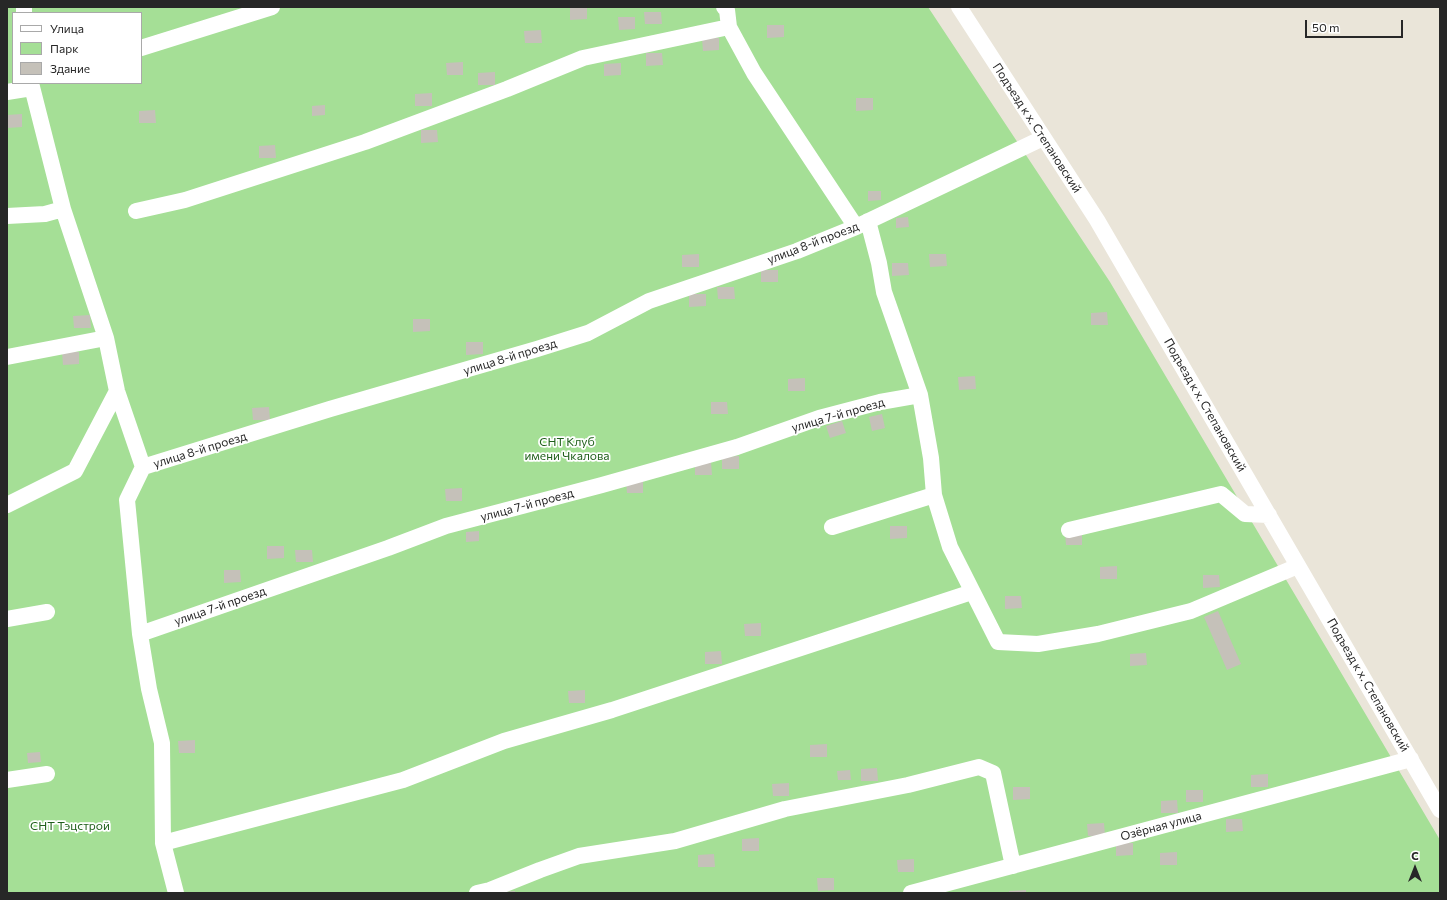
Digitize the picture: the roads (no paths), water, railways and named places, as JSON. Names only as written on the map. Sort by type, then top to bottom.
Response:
[{"type":"street","points":[[142,48],[272,7]]},
{"type":"street","points":[[724,7],[727,10],[729,28],[754,73],[862,224],[879,263],[884,292],[920,395],[931,458],[934,495],[950,547],[998,642],[1038,644],[1098,634],[1191,611],[1298,566]]},
{"type":"street","name":"Подъезд к х. Степановский","points":[[959,7],[1097,220],[1440,810]]},
{"type":"street","points":[[136,211],[185,200],[364,142],[507,89],[583,58],[729,28]]},
{"type":"street","points":[[7,92],[31,86],[63,209],[106,338],[117,391],[143,467],[127,500],[140,634],[149,688],[162,744],[164,843],[176,893]]},
{"type":"street","name":"улица 8-й проезд","points":[[143,467],[330,409],[588,333],[649,301],[797,251],[862,224],[1043,138]]},
{"type":"street","points":[[7,216],[45,214],[63,209]]},
{"type":"street","points":[[7,357],[106,338]]},
{"type":"street","points":[[7,505],[75,471],[117,391]]},
{"type":"street","name":"улица 7-й проезд","points":[[140,634],[388,548],[446,526],[602,485],[737,447],[819,418],[880,402],[920,395]]},
{"type":"street","points":[[1069,530],[1221,494],[1245,514],[1269,515]]},
{"type":"street","points":[[832,527],[934,495]]},
{"type":"street","points":[[164,843],[403,780],[504,741],[612,710],[972,592]]},
{"type":"street","points":[[7,619],[47,612]]},
{"type":"street","name":"Озёрная улица","points":[[911,893],[1411,759]]},
{"type":"street","points":[[477,893],[490,890],[580,856],[675,841],[785,809],[908,785],[979,767],[992,773],[1013,866]]},
{"type":"street","points":[[7,780],[47,774]]},
{"type":"park label","name":"СНТ Клуб имени Чкалова","points":[[567,449]]},
{"type":"park label","name":"СНТ Тэцстрой","points":[[70,826]]}]
